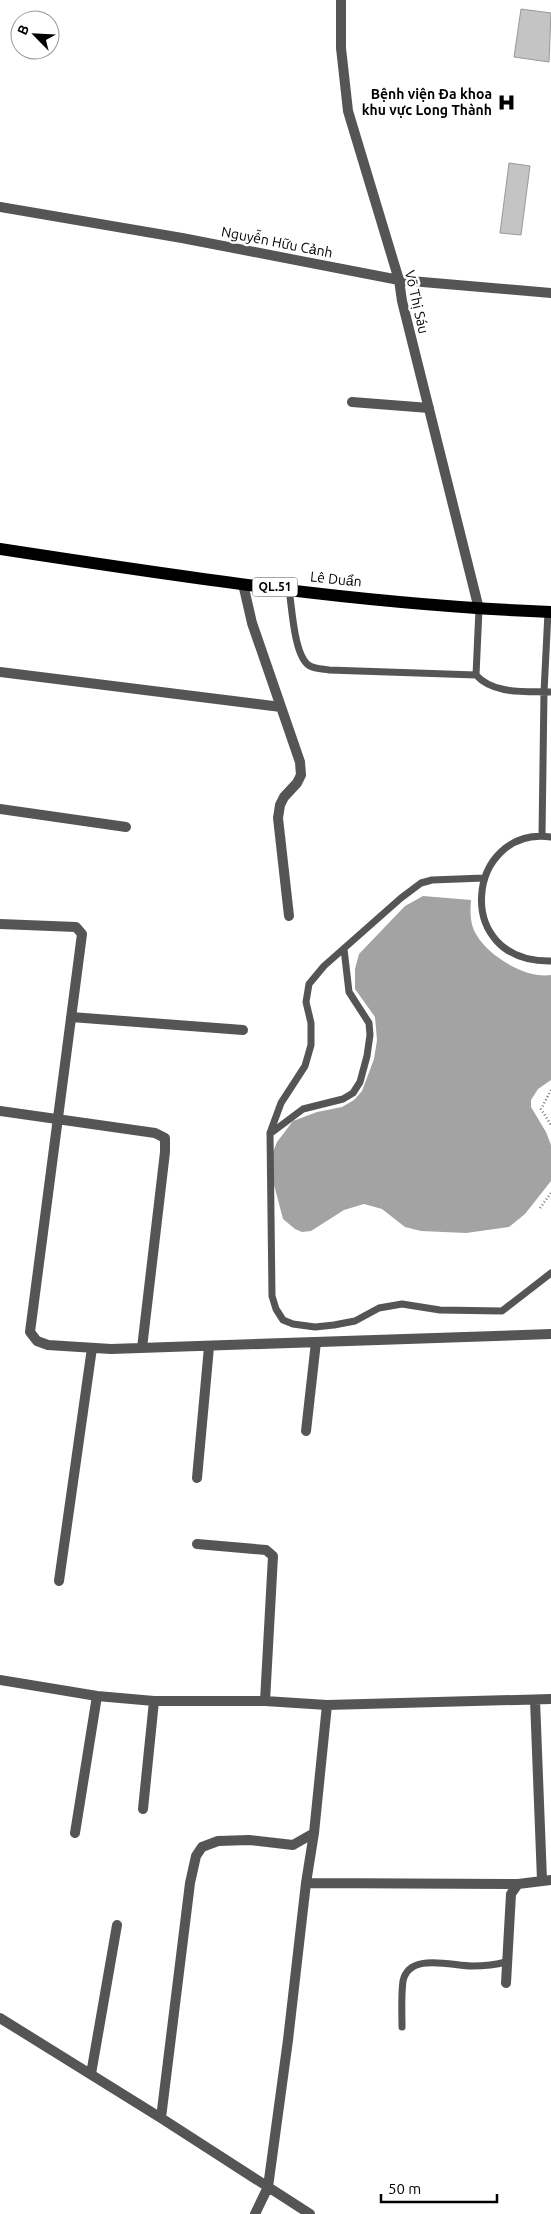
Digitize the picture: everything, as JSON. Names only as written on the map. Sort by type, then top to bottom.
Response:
[{"type":"main road","name":"Lê Duẩn","points":[[0,549],[157,574],[243,584],[479,609],[550,612]]},
{"type":"street","name":"Võ Thị Sáu","points":[[341,0],[341,48],[348,112],[399,280],[402,301],[479,609]]},
{"type":"street","name":"Nguyễn Hữu Cảnh","points":[[0,207],[182,238],[399,280],[551,293]]},
{"type":"street","points":[[352,402],[429,408]]},
{"type":"street","points":[[243,584],[252,623],[300,762],[301,775],[297,783],[284,797],[280,805],[278,818],[289,916]]},
{"type":"street","points":[[0,672],[281,707]]},
{"type":"street","points":[[0,810],[126,827]]},
{"type":"street","points":[[0,924],[76,927],[80,929],[82,934],[30,1332],[37,1341],[48,1345],[92,1348],[142,1348],[551,1334]]},
{"type":"street","points":[[71,1017],[243,1030]]},
{"type":"street","points":[[0,1111],[155,1133],[165,1138],[165,1152],[142,1348]]},
{"type":"street","points":[[306,1431],[316,1342]]},
{"type":"street","points":[[197,1478],[209,1347]]},
{"type":"street","points":[[59,1581],[92,1348]]},
{"type":"street","points":[[198,1544],[266,1550],[273,1556],[266,1701]]},
{"type":"street","points":[[0,1680],[98,1696],[154,1701],[266,1701],[327,1706],[551,1700]]},
{"type":"street","points":[[75,1833],[98,1696]]},
{"type":"street","points":[[306,1883],[518,1884],[547,1880],[535,1700]]},
{"type":"street","points":[[143,1809],[154,1701]]},
{"type":"street","points":[[255,2214],[268,2187],[314,1833],[327,1706]]},
{"type":"street","points":[[161,2118],[190,1883],[196,1856],[202,1847],[218,1841],[262,1841],[293,1845],[314,1833]]},
{"type":"street","points":[[506,1983],[511,1894],[518,1884]]},
{"type":"street","points":[[91,2074],[117,1925]]},
{"type":"street","points":[[0,2018],[161,2118],[310,2214]]},
{"type":"lane","points":[[289,589],[299,650],[303,660],[311,667],[329,670],[476,675]]},
{"type":"lane","points":[[479,609],[476,675],[482,682],[496,689],[548,692]]},
{"type":"lane","points":[[542,836],[550,612]]},
{"type":"lane","points":[[551,837],[542,836],[523,839],[506,848],[492,862],[484,878],[480,899],[484,920],[494,939],[510,952],[529,960],[551,961]]},
{"type":"lane","points":[[484,878],[432,880],[421,884],[324,966],[309,984],[306,1002],[311,1044],[305,1066],[282,1103],[270,1133],[272,1296],[276,1309],[283,1320],[293,1324],[315,1327],[355,1320],[380,1308],[402,1304],[440,1310],[502,1311],[551,1273]]},
{"type":"lane","points":[[270,1133],[303,1109],[343,1099],[353,1093],[360,1082],[368,1049],[369,1023],[349,992],[344,949]]},
{"type":"lane","points":[[402,2027],[403,1980],[407,1971],[418,1964],[434,1963],[470,1966],[495,1965],[506,1962]]},
{"type":"path","points":[[551,1090],[541,1109],[551,1125]]},
{"type":"path","points":[[540,1208],[551,1193]]},
{"type":"shaded area","points":[[423,896],[471,900],[471,917],[474,930],[489,950],[498,958],[519,970],[541,975],[551,975],[551,1080],[538,1089],[531,1100],[531,1107],[546,1132],[551,1145],[551,1181],[525,1214],[509,1227],[466,1233],[421,1231],[405,1227],[382,1209],[364,1204],[344,1210],[311,1231],[302,1232],[283,1219],[273,1181],[273,1152],[277,1142],[293,1121],[317,1112],[342,1107],[354,1100],[362,1091],[374,1059],[377,1040],[375,1017],[355,989],[355,969],[359,954],[405,906]]},
{"type":"building","points":[[521,9],[551,13],[549,62],[514,57]]},
{"type":"building","points":[[509,163],[530,166],[521,235],[500,233]]},
{"type":"place","name":"Bệnh viện Đa khoa khu vực Long Thành","points":[[506,102]]}]
